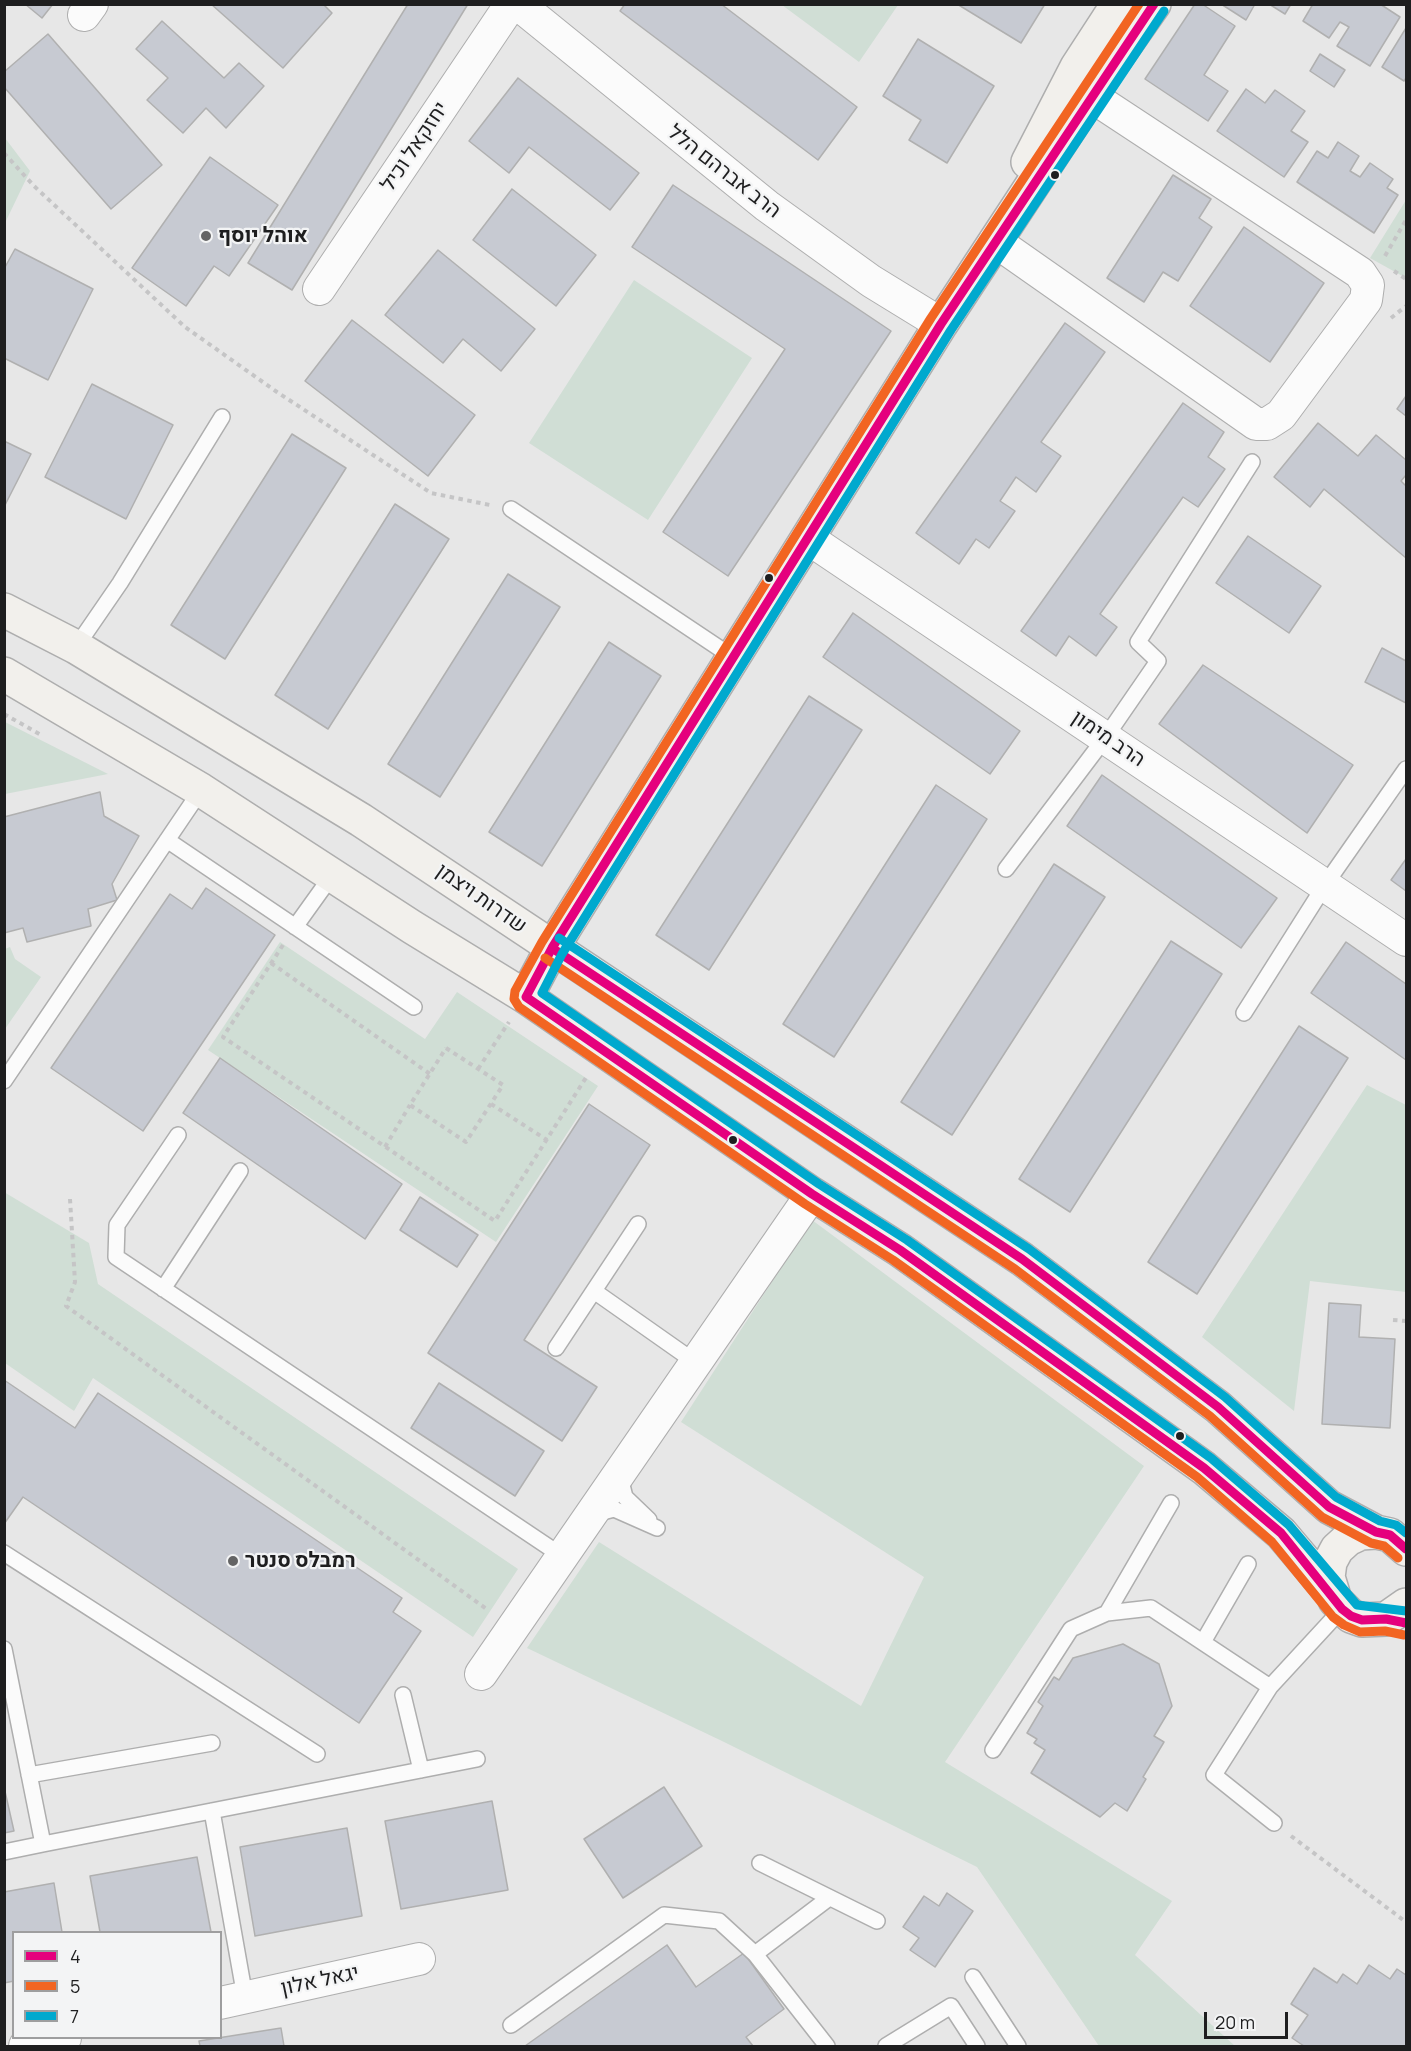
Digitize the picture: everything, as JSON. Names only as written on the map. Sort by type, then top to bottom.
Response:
[{"type":"main road","points":[[995,241],[1024,170],[1050,116],[1077,67],[1118,4]]},
{"type":"main road","points":[[526,997],[552,948],[941,324],[1154,4]]},
{"type":"main road","name":"שדרות ויצמן","points":[[4,610],[76,647],[361,820],[452,878],[552,948],[1023,1259],[1218,1407],[1329,1508],[1376,1532],[1390,1535],[1407,1549]]},
{"type":"main road","points":[[4,674],[201,790],[412,927],[526,997],[812,1194],[900,1250],[1204,1468],[1281,1533],[1336,1600],[1362,1620],[1400,1616]]},
{"type":"main road","points":[[1336,1600],[1328,1576],[1330,1562],[1337,1549],[1348,1539],[1361,1533],[1376,1532]]},
{"type":"street","name":"יחזקאל וכיל","points":[[319,289],[511,4]]},
{"type":"street","name":"הרב אברהם הלל","points":[[518,4],[767,206],[871,281],[941,324]]},
{"type":"street","points":[[995,241],[1256,424],[1267,424],[1281,415],[1366,300],[1368,285],[1360,273],[1091,96]]},
{"type":"street","name":"הרב מימון","points":[[809,538],[1407,940]]},
{"type":"street","points":[[481,1674],[812,1194]]},
{"type":"street","name":"יגאל אלון","points":[[233,2000],[419,1959]]},
{"type":"street","points":[[25,2046],[56,2039]]},
{"type":"lane","points":[[76,647],[120,584],[222,417]]},
{"type":"lane","points":[[1006,869],[1105,738],[1158,661],[1138,642],[1252,462]]},
{"type":"lane","points":[[511,509],[734,658]]},
{"type":"lane","points":[[1244,1012],[1325,885],[1407,769]]},
{"type":"lane","points":[[4,1081],[201,790]]},
{"type":"lane","points":[[167,840],[414,1007]]},
{"type":"lane","points":[[295,927],[333,874]]},
{"type":"lane","points":[[178,1135],[117,1225],[116,1257],[561,1556]]},
{"type":"lane","points":[[163,1289],[240,1171]]},
{"type":"lane","points":[[556,1348],[638,1224]]},
{"type":"lane","points":[[594,1291],[695,1362]]},
{"type":"lane","points":[[589,1516],[614,1509],[657,1528],[625,1497],[621,1489],[620,1471]]},
{"type":"lane","points":[[1107,1613],[1171,1503]]},
{"type":"lane","points":[[4,1553],[317,1754]]},
{"type":"lane","points":[[1203,1642],[1248,1564]]},
{"type":"lane","points":[[1274,1823],[1214,1775],[1270,1687],[1336,1600]]},
{"type":"lane","points":[[993,1750],[1071,1629],[1107,1613],[1151,1608],[1270,1687]]},
{"type":"lane","points":[[4,1648],[9,1693],[43,1844]]},
{"type":"lane","points":[[403,1695],[421,1770]]},
{"type":"lane","points":[[29,1775],[212,1743]]},
{"type":"lane","points":[[4,1852],[477,1759]]},
{"type":"lane","points":[[212,1811],[233,2000]]},
{"type":"lane","points":[[760,1863],[877,1921]]},
{"type":"lane","points":[[755,1954],[829,1898]]},
{"type":"lane","points":[[511,2025],[664,1914],[718,1921],[755,1954],[828,2046]]},
{"type":"lane","points":[[973,1977],[1018,2046]]},
{"type":"lane","points":[[886,2046],[951,2006],[977,2046]]},
{"type":"path","points":[[4,153],[34,186],[185,327],[277,392],[431,493],[511,509]]},
{"type":"path","points":[[1368,285],[1407,220]]},
{"type":"path","points":[[295,927],[223,1037],[495,1221],[603,1050]]},
{"type":"path","points":[[271,963],[430,1074]]},
{"type":"path","points":[[478,1069],[526,997]]},
{"type":"path","points":[[385,1147],[410,1105],[447,1048],[503,1085],[466,1142],[410,1105]]},
{"type":"path","points":[[491,1104],[547,1140]]},
{"type":"path","points":[[70,1199],[75,1282],[66,1306],[512,1628]]},
{"type":"path","points":[[1393,1320],[1407,1321]]},
{"type":"path","points":[[1274,1823],[1407,1922]]},
{"type":"shaded area","points":[[898,4],[859,62],[782,5]]},
{"type":"shaded area","points":[[5,138],[30,171],[5,223]]},
{"type":"shaded area","points":[[1406,200],[1406,278],[1370,258]]},
{"type":"shaded area","points":[[634,280],[752,358],[648,520],[529,443]]},
{"type":"shaded area","points":[[5,722],[108,774],[5,794]]},
{"type":"shaded area","points":[[280,942],[425,1039],[457,992],[598,1086],[496,1242],[208,1050]]},
{"type":"shaded area","points":[[10,947],[15,959],[41,977],[5,1029],[5,949]]},
{"type":"shaded area","points":[[1367,1085],[1406,1105],[1406,1292],[1310,1281],[1294,1411],[1202,1337]]},
{"type":"shaded area","points":[[4,1192],[89,1243],[98,1284],[518,1569],[473,1637],[93,1378],[74,1411],[5,1363]]},
{"type":"shaded area","points":[[812,1220],[1144,1466],[945,1762],[1172,1901],[1135,1955],[1235,2046],[1099,2046],[977,1867],[527,1648],[599,1542],[861,1706],[924,1577],[681,1422]]},
{"type":"building","points":[[25,4],[53,4],[42,18]]},
{"type":"building","points":[[211,4],[323,4],[332,13],[283,68]]},
{"type":"building","points":[[408,4],[468,4],[292,290],[248,263]]},
{"type":"building","points":[[625,4],[721,4],[857,107],[818,160],[620,11]]},
{"type":"building","points":[[957,4],[1045,4],[1021,43]]},
{"type":"building","points":[[1195,4],[1202,4],[1235,26],[1204,75],[1228,91],[1208,121],[1145,79]]},
{"type":"building","points":[[1221,4],[1255,4],[1246,20]]},
{"type":"building","points":[[1269,4],[1291,4],[1285,14]]},
{"type":"building","points":[[1313,4],[1380,4],[1400,17],[1370,66],[1337,46],[1349,27],[1340,22],[1329,38],[1303,21]]},
{"type":"building","points":[[162,21],[224,78],[239,63],[264,86],[226,128],[206,108],[183,133],[147,100],[168,78],[136,49]]},
{"type":"building","points":[[1406,28],[1406,78],[1404,81],[1382,67]]},
{"type":"building","points":[[48,34],[162,165],[111,209],[4,87],[4,72]]},
{"type":"building","points":[[918,39],[994,86],[947,163],[909,140],[921,120],[883,96]]},
{"type":"building","points":[[1320,54],[1345,70],[1334,87],[1310,71]]},
{"type":"building","points":[[518,78],[639,173],[610,210],[529,147],[509,173],[469,141]]},
{"type":"building","points":[[1246,89],[1265,103],[1275,90],[1305,111],[1291,131],[1308,142],[1284,177],[1217,131]]},
{"type":"building","points":[[1338,142],[1359,156],[1350,171],[1360,177],[1370,163],[1393,179],[1387,188],[1398,195],[1374,233],[1297,182],[1317,151],[1328,158]]},
{"type":"building","name":"אוהל יוסף","points":[[210,157],[278,205],[229,276],[214,266],[186,306],[132,268]]},
{"type":"building","points":[[1173,175],[1211,199],[1199,218],[1212,227],[1178,281],[1163,272],[1144,302],[1107,278]]},
{"type":"building","points":[[673,185],[891,331],[728,576],[663,532],[785,349],[632,247]]},
{"type":"building","points":[[512,189],[596,255],[556,306],[473,240]]},
{"type":"building","points":[[1244,227],[1324,283],[1270,362],[1190,306]]},
{"type":"building","points":[[15,249],[93,289],[48,380],[4,358],[4,269]]},
{"type":"building","points":[[438,250],[535,329],[501,371],[463,339],[443,363],[385,315]]},
{"type":"building","points":[[352,320],[475,415],[428,476],[305,381]]},
{"type":"building","points":[[1065,323],[1105,352],[1041,442],[1061,456],[1036,492],[1016,477],[1000,501],[1015,511],[989,548],[976,539],[959,564],[916,533]]},
{"type":"building","points":[[92,384],[173,425],[126,519],[45,477]]},
{"type":"building","points":[[1406,396],[1406,416],[1397,409]]},
{"type":"building","points":[[1183,403],[1224,432],[1208,457],[1225,469],[1198,507],[1183,497],[1100,614],[1117,627],[1096,656],[1069,636],[1056,656],[1021,631]]},
{"type":"building","points":[[1318,423],[1358,456],[1376,435],[1406,460],[1406,475],[1401,481],[1406,486],[1406,558],[1324,489],[1310,507],[1274,477]]},
{"type":"building","points":[[292,434],[346,468],[225,659],[171,625]]},
{"type":"building","points":[[4,441],[31,454],[4,507]]},
{"type":"building","points":[[395,504],[449,539],[328,729],[275,695]]},
{"type":"building","points":[[1248,536],[1321,586],[1289,633],[1216,583]]},
{"type":"building","points":[[508,574],[560,607],[440,797],[388,764]]},
{"type":"building","points":[[853,613],[1020,731],[990,774],[823,657]]},
{"type":"building","points":[[609,642],[661,676],[542,866],[489,832]]},
{"type":"building","points":[[1382,648],[1406,661],[1406,703],[1365,682]]},
{"type":"building","points":[[1203,665],[1353,765],[1307,833],[1159,724]]},
{"type":"building","points":[[809,696],[862,730],[709,970],[656,935]]},
{"type":"building","points":[[1102,775],[1277,898],[1241,948],[1067,826]]},
{"type":"building","points":[[936,785],[987,819],[834,1057],[783,1024]]},
{"type":"building","points":[[100,792],[104,816],[139,836],[112,884],[117,900],[88,909],[91,926],[27,942],[23,928],[4,933],[4,817]]},
{"type":"building","points":[[1406,859],[1406,891],[1391,880]]},
{"type":"building","points":[[1054,864],[1105,897],[952,1135],[901,1102]]},
{"type":"building","points":[[206,888],[275,935],[143,1131],[51,1068],[170,894],[192,909]]},
{"type":"building","points":[[1171,941],[1222,974],[1070,1212],[1019,1179]]},
{"type":"building","points":[[1346,942],[1406,984],[1406,1060],[1311,993]]},
{"type":"building","points":[[1299,1026],[1348,1058],[1197,1294],[1148,1262]]},
{"type":"building","points":[[220,1058],[402,1184],[365,1239],[183,1113]]},
{"type":"building","points":[[589,1104],[650,1145],[524,1340],[597,1387],[562,1441],[428,1353]]},
{"type":"building","points":[[420,1197],[478,1235],[457,1267],[400,1230]]},
{"type":"building","points":[[1329,1303],[1361,1305],[1359,1337],[1395,1339],[1390,1428],[1322,1424]]},
{"type":"building","name":"רמבלס סנטר","points":[[4,1380],[75,1428],[98,1393],[402,1598],[393,1612],[421,1631],[359,1723],[23,1497],[4,1524]]},
{"type":"building","points":[[439,1383],[544,1451],[515,1496],[411,1428]]},
{"type":"building","points":[[1123,1644],[1159,1664],[1172,1706],[1154,1736],[1164,1742],[1143,1777],[1146,1779],[1127,1811],[1115,1803],[1100,1817],[1031,1773],[1045,1750],[1034,1743],[1037,1739],[1027,1733],[1043,1706],[1038,1702],[1054,1677],[1059,1680],[1073,1658]]},
{"type":"building","points":[[4,1787],[14,1831],[4,1833]]},
{"type":"building","points":[[664,1787],[702,1846],[623,1898],[584,1839]]},
{"type":"building","points":[[492,1801],[508,1890],[401,1909],[385,1821]]},
{"type":"building","points":[[347,1828],[362,1916],[255,1936],[240,1847]]},
{"type":"building","points":[[197,1857],[211,1931],[100,1931],[90,1876]]},
{"type":"building","points":[[54,1883],[62,1931],[12,1931],[12,1981],[4,1983],[4,1892]]},
{"type":"building","points":[[947,1893],[973,1911],[935,1967],[910,1950],[919,1938],[903,1927],[924,1896],[939,1906]]},
{"type":"building","points":[[667,1945],[696,1987],[744,1953],[784,2009],[746,2037],[753,2046],[525,2046]]},
{"type":"building","points":[[1369,1965],[1390,1979],[1397,1969],[1406,1975],[1406,2046],[1304,2046],[1292,2038],[1308,2015],[1291,2004],[1314,1968],[1337,1983],[1343,1974],[1357,1984]]},
{"type":"building","points":[[281,2028],[284,2046],[200,2046],[199,2041]]},
{"type":"transit line","name":"5","points":[[1139,4],[931,318],[542,942],[515,991],[514,999],[519,1007],[805,1204],[893,1260],[1197,1477],[1272,1542],[1333,1617],[1344,1625],[1360,1632],[1385,1631],[1404,1635]]},
{"type":"transit line","name":"4","points":[[526,997],[552,948],[941,324],[1154,4]]},
{"type":"transit line","name":"7","points":[[1164,11],[951,330],[562,954],[542,993],[819,1184],[907,1240],[1211,1458],[1289,1525],[1357,1605],[1406,1611]]},
{"type":"transit line","name":"7","points":[[559,938],[1029,1249],[1225,1397],[1336,1497],[1380,1521],[1396,1525],[1406,1533]]},
{"type":"transit line","name":"4","points":[[552,948],[1022,1259],[1218,1407],[1329,1507],[1376,1532],[1390,1535],[1406,1549]]},
{"type":"transit line","name":"5","points":[[545,958],[1015,1269],[1210,1416],[1322,1517],[1371,1543],[1384,1546],[1398,1558]]},
{"type":"transit line","name":"4","points":[[526,997],[812,1194],[900,1250],[1204,1468],[1281,1533],[1342,1609],[1351,1616],[1362,1620],[1386,1619],[1406,1623]]},
{"type":"place","name":"אוהל יוסף","points":[[206,236]]},
{"type":"place","name":"רמבלס סנטר","points":[[233,1561]]}]
